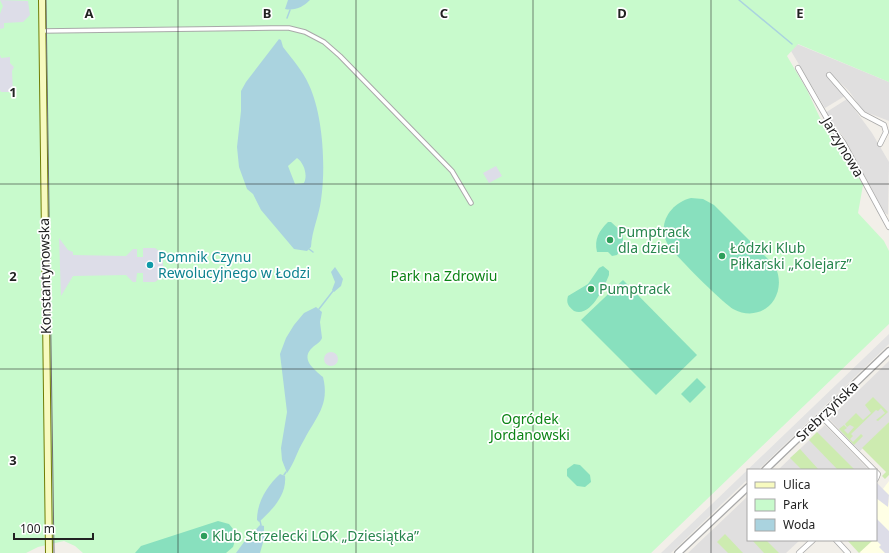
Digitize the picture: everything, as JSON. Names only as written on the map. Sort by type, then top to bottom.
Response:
[{"type":"main road","name":"Konstantynowska","points":[[42,0],[49,553]]},
{"type":"street","points":[[42,31],[289,28],[305,32],[324,42],[340,56],[428,144],[452,171],[471,203]]},
{"type":"street","name":"Jarzynowa","points":[[798,68],[833,129],[843,142],[888,223]]},
{"type":"street","points":[[829,75],[863,114],[884,125],[886,132],[880,144]]},
{"type":"street","name":"Srebrzyńska","points":[[767,469],[889,351]]},
{"type":"street","points":[[821,416],[871,469]]},
{"type":"street","points":[[678,553],[747,488]]},
{"type":"street","points":[[799,553],[811,541]]},
{"type":"street","points":[[837,541],[848,553]]},
{"type":"shaded area","points":[[0,0],[28,1],[30,15],[23,22],[4,23],[4,28],[0,29],[0,14],[3,6]]},
{"type":"shaded area","points":[[797,44],[889,82],[889,121],[863,111],[849,91],[828,71],[827,76],[845,96],[825,108],[791,51]]},
{"type":"shaded area","points":[[0,55],[1,58],[10,57],[10,63],[14,67],[12,71],[13,92],[1,92],[0,90]]},
{"type":"shaded area","points":[[847,99],[872,133],[889,162],[888,215],[884,212],[845,139],[825,113]]},
{"type":"shaded area","points":[[496,166],[502,176],[489,183],[483,173]]},
{"type":"shaded area","points":[[59,238],[68,250],[73,252],[73,255],[126,256],[133,249],[137,249],[137,257],[143,257],[143,248],[155,248],[163,254],[163,276],[155,282],[143,282],[143,273],[137,273],[136,282],[133,282],[126,275],[73,276],[61,296]]},
{"type":"shaded area","points":[[889,334],[889,344],[759,469],[748,469]]},
{"type":"shaded area","points":[[328,352],[334,352],[338,356],[338,362],[334,366],[328,366],[324,362],[324,356]]},
{"type":"shaded area","points":[[889,361],[889,422],[860,451],[829,419]]},
{"type":"shaded area","points":[[825,425],[868,469],[779,469]]},
{"type":"shaded area","points":[[747,470],[747,480],[671,553],[661,553]]},
{"type":"shaded area","points":[[889,481],[889,553],[861,553],[849,541],[877,541],[877,497]]},
{"type":"shaded area","points":[[877,483],[889,495],[888,507],[877,499]]},
{"type":"shaded area","points":[[747,497],[747,541],[799,541],[786,553],[688,553]]},
{"type":"shaded area","points":[[877,519],[889,531],[889,553],[885,553],[879,547],[881,545],[877,541]]},
{"type":"green space","name":"Park na Zdrowiu","points":[[0,0],[889,0],[889,82],[798,44],[787,56],[807,90],[820,118],[839,143],[863,185],[858,213],[884,241],[889,251],[889,324],[651,553],[83,553],[75,546],[64,541],[38,547],[26,553],[0,553]]},
{"type":"green space","name":"Łódzki Klub Piłkarski „Kolejarz”","points":[[691,198],[703,199],[714,205],[775,266],[779,287],[776,297],[763,310],[754,313],[744,313],[733,309],[698,278],[667,243],[664,236],[664,228],[668,215],[677,204]]},
{"type":"green space","name":"Pumptrack dla dzieci","points":[[608,222],[611,222],[623,233],[623,246],[617,255],[612,256],[608,252],[597,252],[596,247],[598,236]]},
{"type":"green space","name":"Pumptrack","points":[[603,266],[609,271],[609,275],[600,294],[586,310],[580,312],[574,311],[568,304],[568,296],[588,284],[599,268]]},
{"type":"green space","points":[[623,280],[697,355],[656,395],[581,320]]},
{"type":"green space","points":[[697,378],[706,387],[690,403],[681,394]]},
{"type":"green space","points":[[873,397],[888,412],[878,421],[876,420],[885,413],[881,408],[878,411],[876,410],[851,434],[853,436],[850,439],[853,442],[861,434],[863,436],[854,445],[839,429],[844,425],[847,428],[844,430],[848,434],[854,427],[850,425],[847,427],[845,424],[856,413],[863,420],[871,413],[865,405]]},
{"type":"green space","points":[[889,422],[889,475],[885,479],[882,476],[886,472],[862,448]]},
{"type":"green space","points":[[817,432],[854,469],[837,469],[809,440]]},
{"type":"green space","points":[[800,449],[818,469],[801,469],[790,458]]},
{"type":"green space","points":[[574,464],[580,465],[590,475],[591,482],[585,487],[577,486],[567,476],[567,469]]},
{"type":"green space","name":"Klub Strzelecki LOK „Dziesiątka”","points":[[218,521],[229,524],[237,534],[233,547],[226,553],[135,553],[141,546]]},
{"type":"green space","points":[[725,534],[743,553],[728,553],[717,542]]},
{"type":"green space","points":[[753,541],[767,541],[779,553],[764,553]]},
{"type":"green space","points":[[848,541],[872,541],[859,553]]},
{"type":"water","points":[[288,0],[310,0],[299,8],[285,9]]},
{"type":"water","points":[[279,39],[281,40],[283,47],[304,75],[314,97],[322,141],[323,172],[320,206],[311,247],[307,251],[294,249],[261,210],[253,194],[247,189],[239,167],[237,147],[241,111],[241,91],[246,82]],"holes":[[[297,158],[305,169],[306,176],[304,183],[295,184],[288,166]]]},
{"type":"water","points":[[335,267],[343,279],[341,286],[334,292],[332,290],[335,282],[331,272]]},
{"type":"water","points":[[316,307],[322,312],[320,322],[322,338],[309,351],[308,360],[313,368],[323,377],[325,395],[321,410],[287,473],[282,460],[281,448],[287,412],[280,354],[286,338],[294,325],[304,313]]},
{"type":"water","points":[[280,474],[285,476],[284,490],[278,502],[259,522],[257,520],[257,513],[261,501],[267,489]]},
{"type":"water","points":[[260,525],[264,526],[264,539],[260,553],[236,553],[244,542]]},
{"type":"waterway","points":[[739,0],[792,44]]},
{"type":"waterway","points":[[287,18],[290,10]]},
{"type":"waterway","points":[[309,249],[313,252]]},
{"type":"waterway","points":[[319,309],[333,291]]},
{"type":"waterway","points":[[260,521],[261,525]]},
{"type":"tram line","points":[[46,0],[54,553]]},
{"type":"place","name":"Pumptrack dla dzieci","points":[[610,240]]},
{"type":"place","name":"Łódzki Klub Piłkarski „Kolejarz”","points":[[722,256]]},
{"type":"place","name":"Pomnik Czynu Rewolucyjnego w Łodzi","points":[[150,265]]},
{"type":"place","name":"Pumptrack","points":[[591,289]]},
{"type":"place","name":"Klub Strzelecki LOK „Dziesiątka”","points":[[204,536]]},
{"type":"park label","name":"Ogródek Jordanowski","points":[[530,428]]}]
